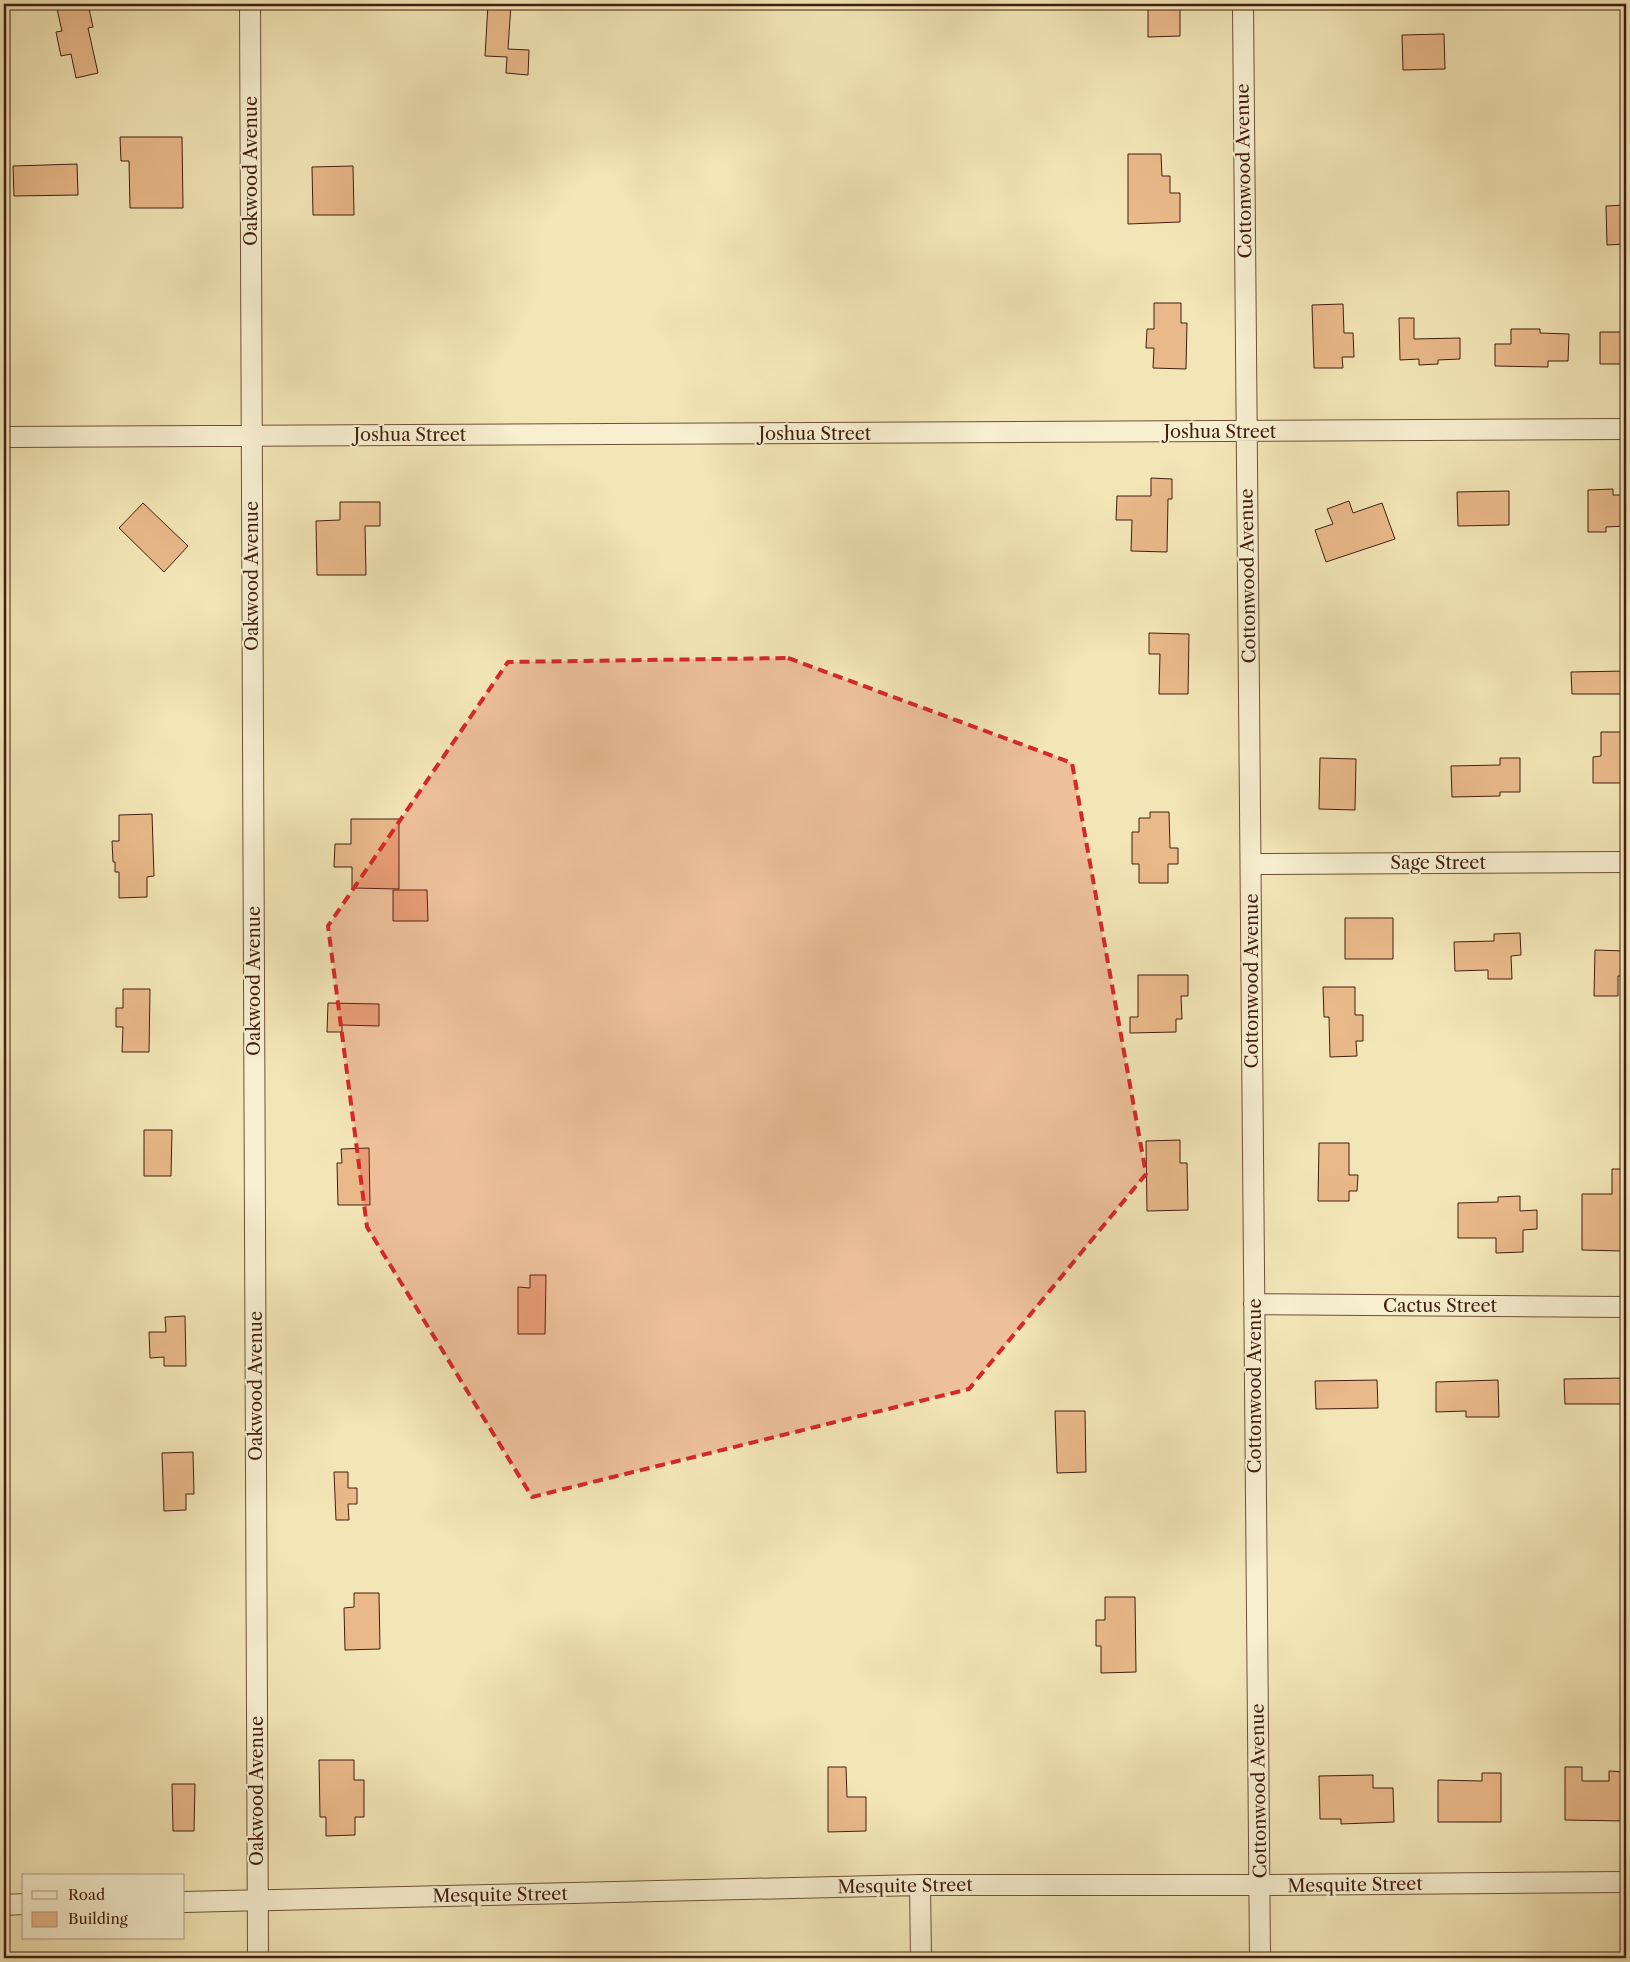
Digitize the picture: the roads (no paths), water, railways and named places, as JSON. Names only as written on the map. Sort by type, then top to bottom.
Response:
[{"type":"street","name":"Oakwood Avenue","points":[[250,4],[258,1958]]},
{"type":"street","name":"Cottonwood Avenue","points":[[1243,4],[1260,1958]]},
{"type":"street","name":"Joshua Street","points":[[4,437],[1626,429]]},
{"type":"street","name":"Sage Street","points":[[1250,864],[1626,862]]},
{"type":"street","name":"Cactus Street","points":[[1254,1304],[1626,1307]]},
{"type":"street","name":"Mesquite Street","points":[[185,1902],[920,1885],[1626,1882]]},
{"type":"street","points":[[920,1885],[921,1958]]},
{"type":"street","points":[[4,1905],[22,1904]]}]
